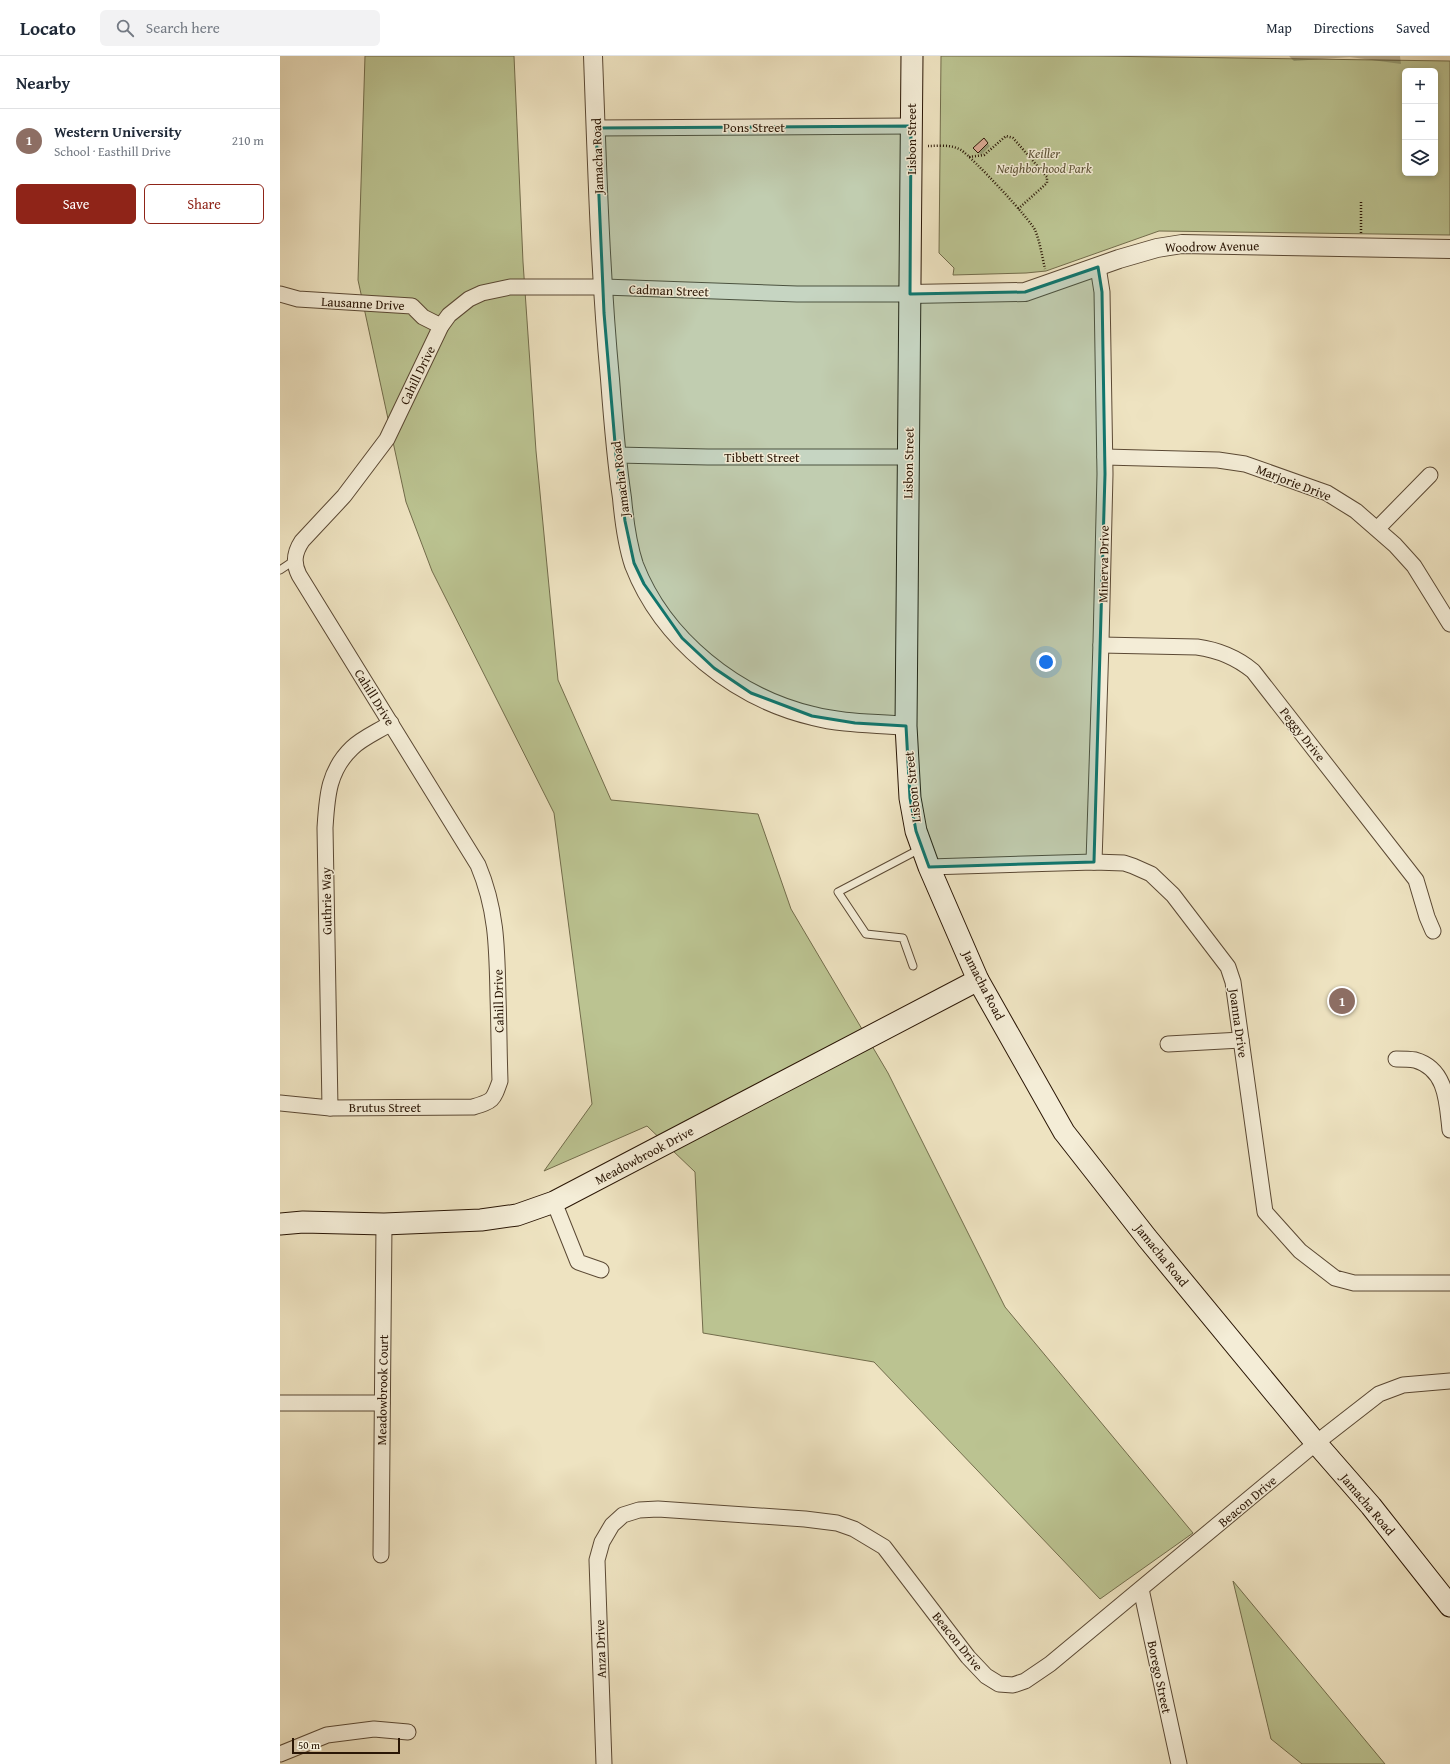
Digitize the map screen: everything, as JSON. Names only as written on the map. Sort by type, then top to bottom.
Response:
[{"type":"main road","name":"Lisbon Street","points":[[912,56],[906,726],[910,798],[916,831],[926,857]]},
{"type":"main road","name":"Jamacha Road","points":[[926,857],[978,980],[1064,1132],[1147,1238],[1316,1443],[1371,1506],[1450,1606]]},
{"type":"main road","name":"Meadowbrook Drive","points":[[280,1224],[303,1222],[384,1224],[480,1220],[517,1214],[554,1202],[978,980]]},
{"type":"street","name":"Jamacha Road","points":[[592,56],[604,287],[604,313],[616,455],[625,521],[634,564],[655,603],[682,638],[714,668],[751,693],[791,710],[833,721],[906,726]]},
{"type":"street","name":"Pons Street","points":[[596,128],[911,126]]},
{"type":"street","name":"Woodrow Avenue","points":[[910,294],[1025,292],[1119,259],[1157,248],[1182,244],[1450,248]]},
{"type":"street","name":"Minerva Drive","points":[[1094,862],[1105,458],[1102,292],[1098,267]]},
{"type":"street","name":"Cadman Street","points":[[441,326],[459,306],[469,299],[496,289],[510,287],[604,287],[797,294],[910,294]]},
{"type":"street","name":"Lausanne Drive","points":[[280,294],[298,299],[412,306],[423,317],[441,326]]},
{"type":"street","name":"Cahill Drive","points":[[441,326],[387,439],[344,496],[302,541],[298,547],[295,560],[299,576],[478,865],[489,894],[497,944],[500,1081],[496,1093],[490,1101]]},
{"type":"street","name":"Tibbett Street","points":[[616,455],[716,457],[908,457]]},
{"type":"street","name":"Marjorie Drive","points":[[1105,458],[1218,460],[1245,464],[1327,493],[1356,511],[1378,528],[1395,545],[1414,566],[1450,624]]},
{"type":"street","points":[[1378,528],[1430,475]]},
{"type":"street","name":"Peggy Drive","points":[[1101,645],[1198,647],[1212,649],[1236,658],[1253,671],[1416,880],[1427,917],[1433,931]]},
{"type":"street","name":"Guthrie Way","points":[[330,1108],[325,828],[327,794],[337,766],[353,747],[391,723]]},
{"type":"street","name":"Joanna Drive","points":[[926,857],[1124,863],[1142,869],[1159,880],[1173,895],[1228,967],[1233,982],[1265,1212],[1270,1220],[1300,1251],[1336,1278],[1354,1283],[1450,1283]]},
{"type":"street","points":[[1168,1044],[1241,1040]]},
{"type":"street","points":[[1396,1059],[1414,1060],[1427,1065],[1438,1078],[1446,1093],[1450,1130]]},
{"type":"street","name":"Brutus Street","points":[[280,1103],[330,1108],[473,1107],[490,1101]]},
{"type":"street","points":[[554,1202],[578,1262],[601,1270]]},
{"type":"street","name":"Meadowbrook Court","points":[[381,1555],[384,1224]]},
{"type":"street","name":"Beacon Drive","points":[[606,1535],[612,1525],[623,1516],[639,1510],[658,1509],[805,1519],[836,1524],[854,1529],[884,1547],[968,1657],[986,1676],[999,1684],[1013,1685],[1025,1681],[1050,1664],[1316,1443],[1379,1394],[1403,1385],[1450,1381]]},
{"type":"street","points":[[280,1403],[382,1403]]},
{"type":"street","name":"Anza Drive","points":[[604,1764],[597,1560],[606,1535]]},
{"type":"street","name":"Borego Street","points":[[1141,1589],[1179,1764]]},
{"type":"street","points":[[280,1754],[327,1736],[374,1729],[408,1732]]},
{"type":"lane","points":[[280,570],[295,560]]},
{"type":"lane","points":[[913,966],[903,938],[866,934],[838,892],[926,857]]},
{"type":"path","points":[[969,157],[984,155],[1006,136],[1013,138],[1047,177],[1047,183],[1018,209]]},
{"type":"path","points":[[911,146],[952,146],[969,157],[1035,229],[1045,270]]},
{"type":"path","points":[[1361,202],[1361,234]]},
{"type":"highlighted area","points":[[911,126],[910,294],[1025,292],[1098,267],[1102,292],[1105,474],[1094,862],[929,867],[916,831],[910,798],[906,726],[855,723],[812,716],[751,693],[714,668],[682,638],[644,584],[634,563],[625,521],[616,455],[604,313],[596,128]]},
{"type":"green space","points":[[365,56],[514,56],[523,262],[536,451],[558,680],[611,800],[758,814],[791,909],[888,1073],[1005,1307],[1193,1533],[1100,1599],[874,1362],[703,1333],[695,1172],[647,1126],[544,1171],[592,1104],[554,813],[432,571],[406,502],[358,280]]},
{"type":"green space","name":"Keiller Neighborhood Park","points":[[941,56],[1094,56],[1450,61],[1450,235],[1159,231],[1046,271],[953,275],[954,268],[939,253]]},
{"type":"green space","points":[[1233,1581],[1385,1764],[1302,1764],[1271,1739]]},
{"type":"building","points":[[984,138],[988,143],[978,153],[973,148]]},
{"type":"place","name":"Western University","points":[[1342,1001]]}]
